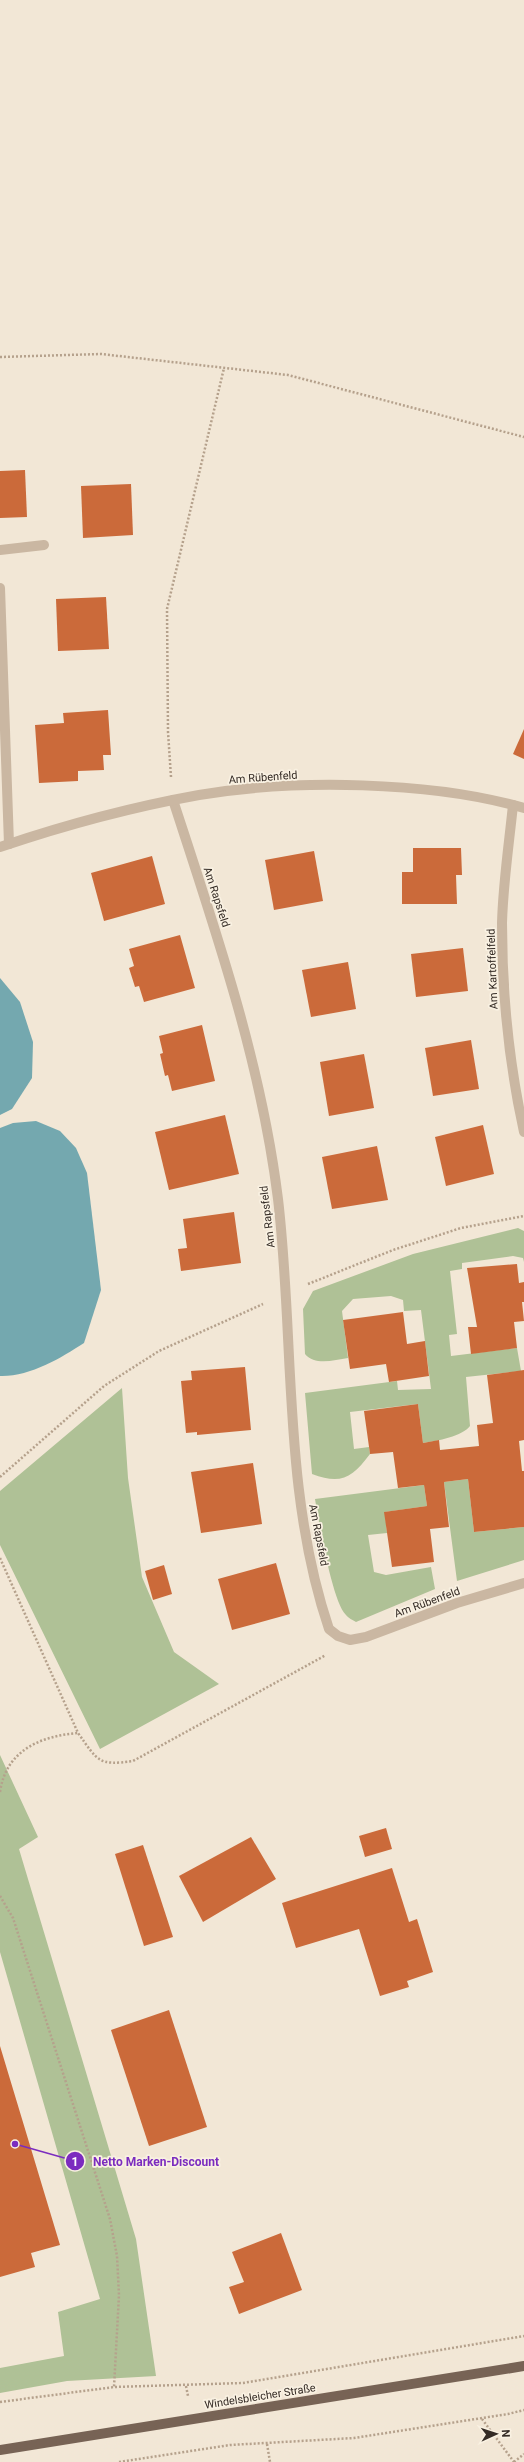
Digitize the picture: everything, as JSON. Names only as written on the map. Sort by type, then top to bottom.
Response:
[{"type":"main road","name":"Windelsbleicher Straße","points":[[0,2450],[524,2366]]},
{"type":"street","points":[[0,550],[44,545]]},
{"type":"street","name":"Am Rübenfeld","points":[[0,588],[4,845],[61,827],[173,800],[268,788],[370,786],[427,790],[524,808]]},
{"type":"street","name":"Am Rapsfeld","points":[[173,800],[235,991],[261,1095],[278,1198],[287,1293],[291,1419],[302,1520],[329,1629],[338,1636]]},
{"type":"street","name":"Am Kartoffelfeld","points":[[513,805],[502,922],[506,1013],[518,1103],[524,1132]]},
{"type":"street","name":"Am Rübenfeld","points":[[338,1636],[350,1640],[366,1637],[457,1603],[524,1583]]},
{"type":"path","points":[[0,357],[101,354],[288,375],[524,437]]},
{"type":"path","points":[[173,800],[168,732],[167,609],[224,368]]},
{"type":"path","points":[[0,1477],[104,1386],[159,1351],[287,1293],[392,1250],[461,1228],[524,1216]]},
{"type":"path","points":[[0,1558],[78,1733],[96,1758],[110,1764],[133,1761],[325,1657],[338,1636]]},
{"type":"path","points":[[0,1792],[9,1766],[24,1750],[39,1740],[78,1733]]},
{"type":"path","points":[[0,1896],[13,1918],[110,2219],[117,2256],[119,2295],[114,2358],[114,2387]]},
{"type":"path","points":[[0,2402],[114,2387],[243,2383],[524,2336]]},
{"type":"path","points":[[119,2462],[197,2449],[354,2438],[524,2410]]},
{"type":"path","points":[[482,2418],[514,2462],[524,2454]]},
{"type":"path","points":[[267,2444],[270,2462]]},
{"type":"green space","points":[[518,1228],[524,1231],[524,1262],[523,1258],[513,1256],[462,1263],[462,1269],[450,1271],[457,1334],[449,1335],[451,1356],[517,1348],[521,1371],[466,1377],[470,1426],[462,1433],[442,1439],[423,1443],[418,1404],[350,1412],[354,1449],[369,1447],[370,1454],[357,1469],[345,1477],[331,1479],[312,1474],[305,1393],[397,1381],[398,1390],[431,1389],[421,1310],[404,1311],[403,1300],[391,1296],[353,1299],[342,1311],[348,1358],[331,1361],[319,1361],[309,1358],[305,1354],[303,1309],[313,1291],[413,1254]]},
{"type":"green space","points":[[122,1388],[128,1478],[142,1577],[174,1652],[219,1684],[100,1749],[0,1545],[0,1491]]},
{"type":"green space","points":[[468,1479],[474,1532],[524,1527],[524,1560],[457,1581],[444,1482]]},
{"type":"green space","points":[[424,1485],[427,1506],[385,1512],[387,1533],[368,1535],[374,1572],[386,1575],[431,1567],[435,1589],[356,1622],[346,1615],[336,1594],[327,1560],[315,1499]]},
{"type":"green space","points":[[0,1755],[38,1837],[19,1849],[136,2239],[156,2376],[67,2381],[0,2393],[0,2368],[64,2356],[58,2312],[100,2299],[0,1952]]},
{"type":"water","points":[[0,978],[20,1002],[33,1042],[32,1078],[12,1109],[0,1115]]},
{"type":"water","points":[[36,1121],[60,1131],[76,1148],[87,1173],[101,1290],[84,1343],[44,1366],[22,1373],[0,1376],[0,1128],[13,1123]]},
{"type":"building","points":[[25,470],[27,517],[0,518],[0,471]]},
{"type":"building","points":[[131,484],[133,535],[83,538],[81,486]]},
{"type":"building","points":[[106,597],[109,649],[58,651],[56,599]]},
{"type":"building","points":[[108,710],[111,755],[103,755],[104,770],[78,771],[78,781],[39,783],[35,725],[64,723],[63,713]]},
{"type":"building","points":[[524,729],[524,759],[513,754]]},
{"type":"building","points":[[413,848],[461,848],[462,875],[456,875],[457,904],[402,904],[402,872],[413,872]]},
{"type":"building","points":[[314,851],[323,901],[274,910],[265,860]]},
{"type":"building","points":[[152,856],[165,904],[104,921],[91,873]]},
{"type":"building","points":[[180,935],[195,988],[144,1002],[139,986],[135,987],[129,968],[134,966],[129,949]]},
{"type":"building","points":[[463,948],[468,991],[416,997],[411,954]]},
{"type":"building","points":[[348,962],[356,1009],[311,1017],[302,970]]},
{"type":"building","points":[[202,1025],[215,1081],[172,1091],[168,1075],[165,1076],[160,1054],[163,1053],[159,1036]]},
{"type":"building","points":[[471,1040],[479,1089],[433,1096],[425,1048]]},
{"type":"building","points":[[364,1054],[374,1108],[329,1116],[320,1062]]},
{"type":"building","points":[[225,1115],[239,1174],[169,1190],[155,1132]]},
{"type":"building","points":[[483,1125],[494,1174],[446,1186],[435,1137]]},
{"type":"building","points":[[377,1146],[388,1200],[332,1209],[322,1157]]},
{"type":"building","points":[[234,1212],[241,1263],[181,1271],[178,1249],[187,1248],[183,1219]]},
{"type":"building","points":[[517,1264],[519,1283],[524,1282],[524,1302],[522,1302],[524,1321],[514,1322],[517,1348],[471,1354],[468,1327],[477,1327],[467,1268]]},
{"type":"building","points":[[403,1312],[407,1344],[425,1341],[429,1376],[389,1382],[386,1364],[350,1369],[343,1320]]},
{"type":"building","points":[[245,1367],[251,1430],[197,1435],[197,1432],[186,1433],[181,1381],[192,1380],[191,1371]]},
{"type":"building","points":[[524,1370],[524,1440],[519,1441],[522,1471],[524,1471],[524,1527],[474,1532],[468,1479],[444,1482],[449,1527],[430,1529],[434,1562],[392,1567],[384,1512],[427,1506],[424,1485],[398,1488],[393,1452],[370,1454],[364,1411],[418,1404],[423,1443],[439,1440],[440,1450],[479,1446],[477,1425],[493,1423],[487,1375]]},
{"type":"building","points":[[253,1463],[262,1524],[201,1533],[191,1472]]},
{"type":"building","points":[[276,1563],[290,1614],[232,1630],[218,1579]]},
{"type":"building","points":[[164,1565],[172,1594],[153,1600],[145,1571]]},
{"type":"building","points":[[386,1828],[392,1849],[365,1857],[359,1836]]},
{"type":"building","points":[[251,1837],[276,1879],[203,1922],[179,1876]]},
{"type":"building","points":[[143,1845],[173,1937],[144,1946],[115,1854]]},
{"type":"building","points":[[392,1868],[409,1922],[417,1919],[433,1972],[407,1981],[409,1987],[380,1996],[359,1929],[296,1948],[282,1903]]},
{"type":"building","points":[[169,2010],[207,2127],[149,2146],[111,2030]]},
{"type":"building","points":[[0,2046],[60,2245],[31,2253],[35,2267],[0,2277]]},
{"type":"building","points":[[281,2233],[302,2290],[239,2314],[229,2287],[244,2282],[232,2252]]},
{"type":"place","name":"Netto Marken-Discount","points":[[15,2144]]}]
